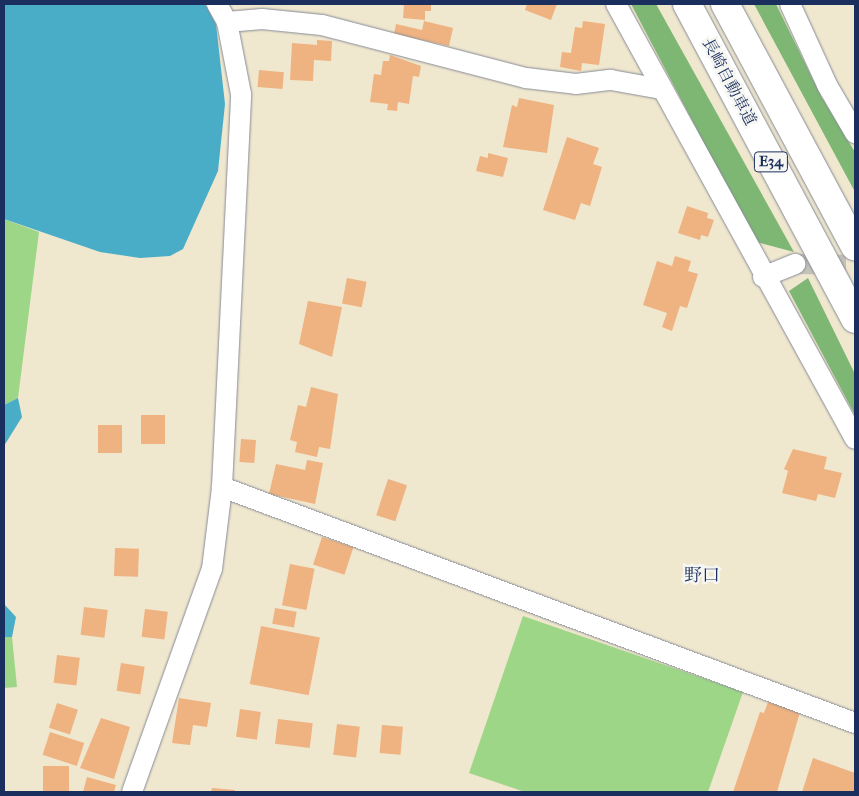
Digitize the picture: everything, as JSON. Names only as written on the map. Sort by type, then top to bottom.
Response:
[{"type":"highway","name":"長崎自動車道","points":[[687,4],[855,319]]},
{"type":"highway","name":"長崎自動車道","points":[[725,4],[855,246]]},
{"type":"street","points":[[132,792],[212,569],[222,486],[241,94],[226,22],[217,4]]},
{"type":"street","points":[[616,4],[855,439]]},
{"type":"street","points":[[790,4],[827,85],[855,133]]},
{"type":"street","points":[[226,22],[262,19],[322,26],[526,78],[576,84],[611,80],[661,89]]},
{"type":"street","points":[[764,276],[796,264]]},
{"type":"street","points":[[222,486],[855,723]]},
{"type":"green space","points":[[631,4],[656,4],[794,252],[756,242]]},
{"type":"green space","points":[[754,4],[776,4],[821,96],[855,152],[855,192]]},
{"type":"green space","points":[[4,219],[39,232],[18,398],[4,405]]},
{"type":"green space","points":[[808,278],[855,374],[855,415],[789,291]]},
{"type":"green space","points":[[523,616],[743,692],[708,792],[525,792],[469,773]]},
{"type":"green space","points":[[4,637],[12,637],[17,687],[4,688]]},
{"type":"water","points":[[4,4],[205,4],[216,24],[225,104],[218,171],[183,249],[170,256],[140,258],[100,252],[4,219]]},
{"type":"water","points":[[18,398],[22,417],[4,446],[4,405]]},
{"type":"water","points":[[4,604],[16,617],[12,637],[4,637]]},
{"type":"building","points":[[404,4],[431,4],[431,11],[425,11],[425,20],[403,18]]},
{"type":"building","points":[[527,4],[557,4],[551,20],[525,10]]},
{"type":"building","points":[[424,21],[453,28],[449,46],[394,34],[396,24],[422,30]]},
{"type":"building","points":[[583,21],[605,24],[599,65],[582,63],[581,71],[560,67],[562,52],[571,53],[575,27],[582,28]]},
{"type":"building","points":[[317,40],[332,41],[331,61],[314,60],[313,81],[290,80],[292,43],[317,45]]},
{"type":"building","points":[[390,55],[421,66],[419,77],[413,76],[409,104],[398,102],[397,111],[387,110],[388,104],[370,102],[374,74],[381,75],[383,61],[389,61]]},
{"type":"building","points":[[259,70],[284,72],[282,89],[258,87]]},
{"type":"building","points":[[519,98],[554,105],[547,153],[503,147],[512,105],[517,107]]},
{"type":"building","points":[[567,137],[599,148],[593,164],[602,167],[590,206],[581,203],[575,220],[543,210]]},
{"type":"building","points":[[488,153],[508,158],[503,177],[476,171],[480,156],[488,158]]},
{"type":"building","points":[[687,206],[708,213],[707,218],[714,220],[708,237],[701,235],[700,240],[678,233]]},
{"type":"building","points":[[675,256],[691,261],[688,271],[698,274],[687,308],[680,306],[672,331],[662,327],[667,313],[643,305],[657,261],[672,266]]},
{"type":"building","points":[[347,278],[367,282],[362,307],[342,304]]},
{"type":"building","points":[[308,301],[342,307],[332,357],[299,344]]},
{"type":"building","points":[[311,387],[338,394],[330,449],[319,447],[317,457],[295,452],[297,442],[290,440],[298,405],[306,407]]},
{"type":"building","points":[[141,415],[165,415],[165,444],[141,444]]},
{"type":"building","points":[[98,425],[122,425],[122,453],[98,453]]},
{"type":"building","points":[[241,439],[256,440],[254,463],[239,462]]},
{"type":"building","points":[[793,449],[827,457],[824,469],[842,473],[835,498],[818,494],[816,501],[782,493],[788,471],[784,469]]},
{"type":"building","points":[[307,460],[323,463],[315,504],[269,494],[276,464],[305,470]]},
{"type":"building","points":[[388,479],[407,485],[395,521],[376,515]]},
{"type":"building","points":[[322,537],[353,547],[344,575],[313,565]]},
{"type":"building","points":[[115,548],[139,549],[138,577],[114,576]]},
{"type":"building","points":[[290,564],[315,569],[307,610],[282,605]]},
{"type":"building","points":[[84,607],[108,610],[104,638],[81,635]]},
{"type":"building","points":[[275,608],[297,612],[294,628],[272,624]]},
{"type":"building","points":[[145,609],[168,612],[164,640],[142,637]]},
{"type":"building","points":[[261,626],[320,637],[309,695],[250,684]]},
{"type":"building","points":[[57,655],[80,658],[76,686],[54,683]]},
{"type":"building","points":[[121,663],[145,667],[140,694],[117,691]]},
{"type":"building","points":[[179,698],[211,703],[207,727],[193,725],[190,745],[172,743]]},
{"type":"building","points":[[768,702],[800,712],[777,792],[733,792],[760,712],[764,713]]},
{"type":"building","points":[[57,703],[78,710],[70,735],[49,728]]},
{"type":"building","points":[[240,709],[261,712],[257,740],[236,737]]},
{"type":"building","points":[[101,718],[130,727],[114,779],[80,768]]},
{"type":"building","points":[[278,719],[313,723],[310,748],[275,744]]},
{"type":"building","points":[[337,724],[360,727],[356,758],[333,755]]},
{"type":"building","points":[[382,725],[403,727],[400,755],[380,753]]},
{"type":"building","points":[[50,732],[84,743],[77,766],[43,755]]},
{"type":"building","points":[[813,758],[855,773],[855,792],[802,792]]},
{"type":"building","points":[[43,766],[69,766],[69,792],[43,792]]},
{"type":"building","points":[[87,777],[116,785],[114,792],[83,792]]},
{"type":"building","points":[[212,788],[235,790],[235,792],[211,792]]},
{"type":"tunnel","points":[[796,264],[855,265]]},
{"type":"district","name":"野口","points":[[702,576]]}]
